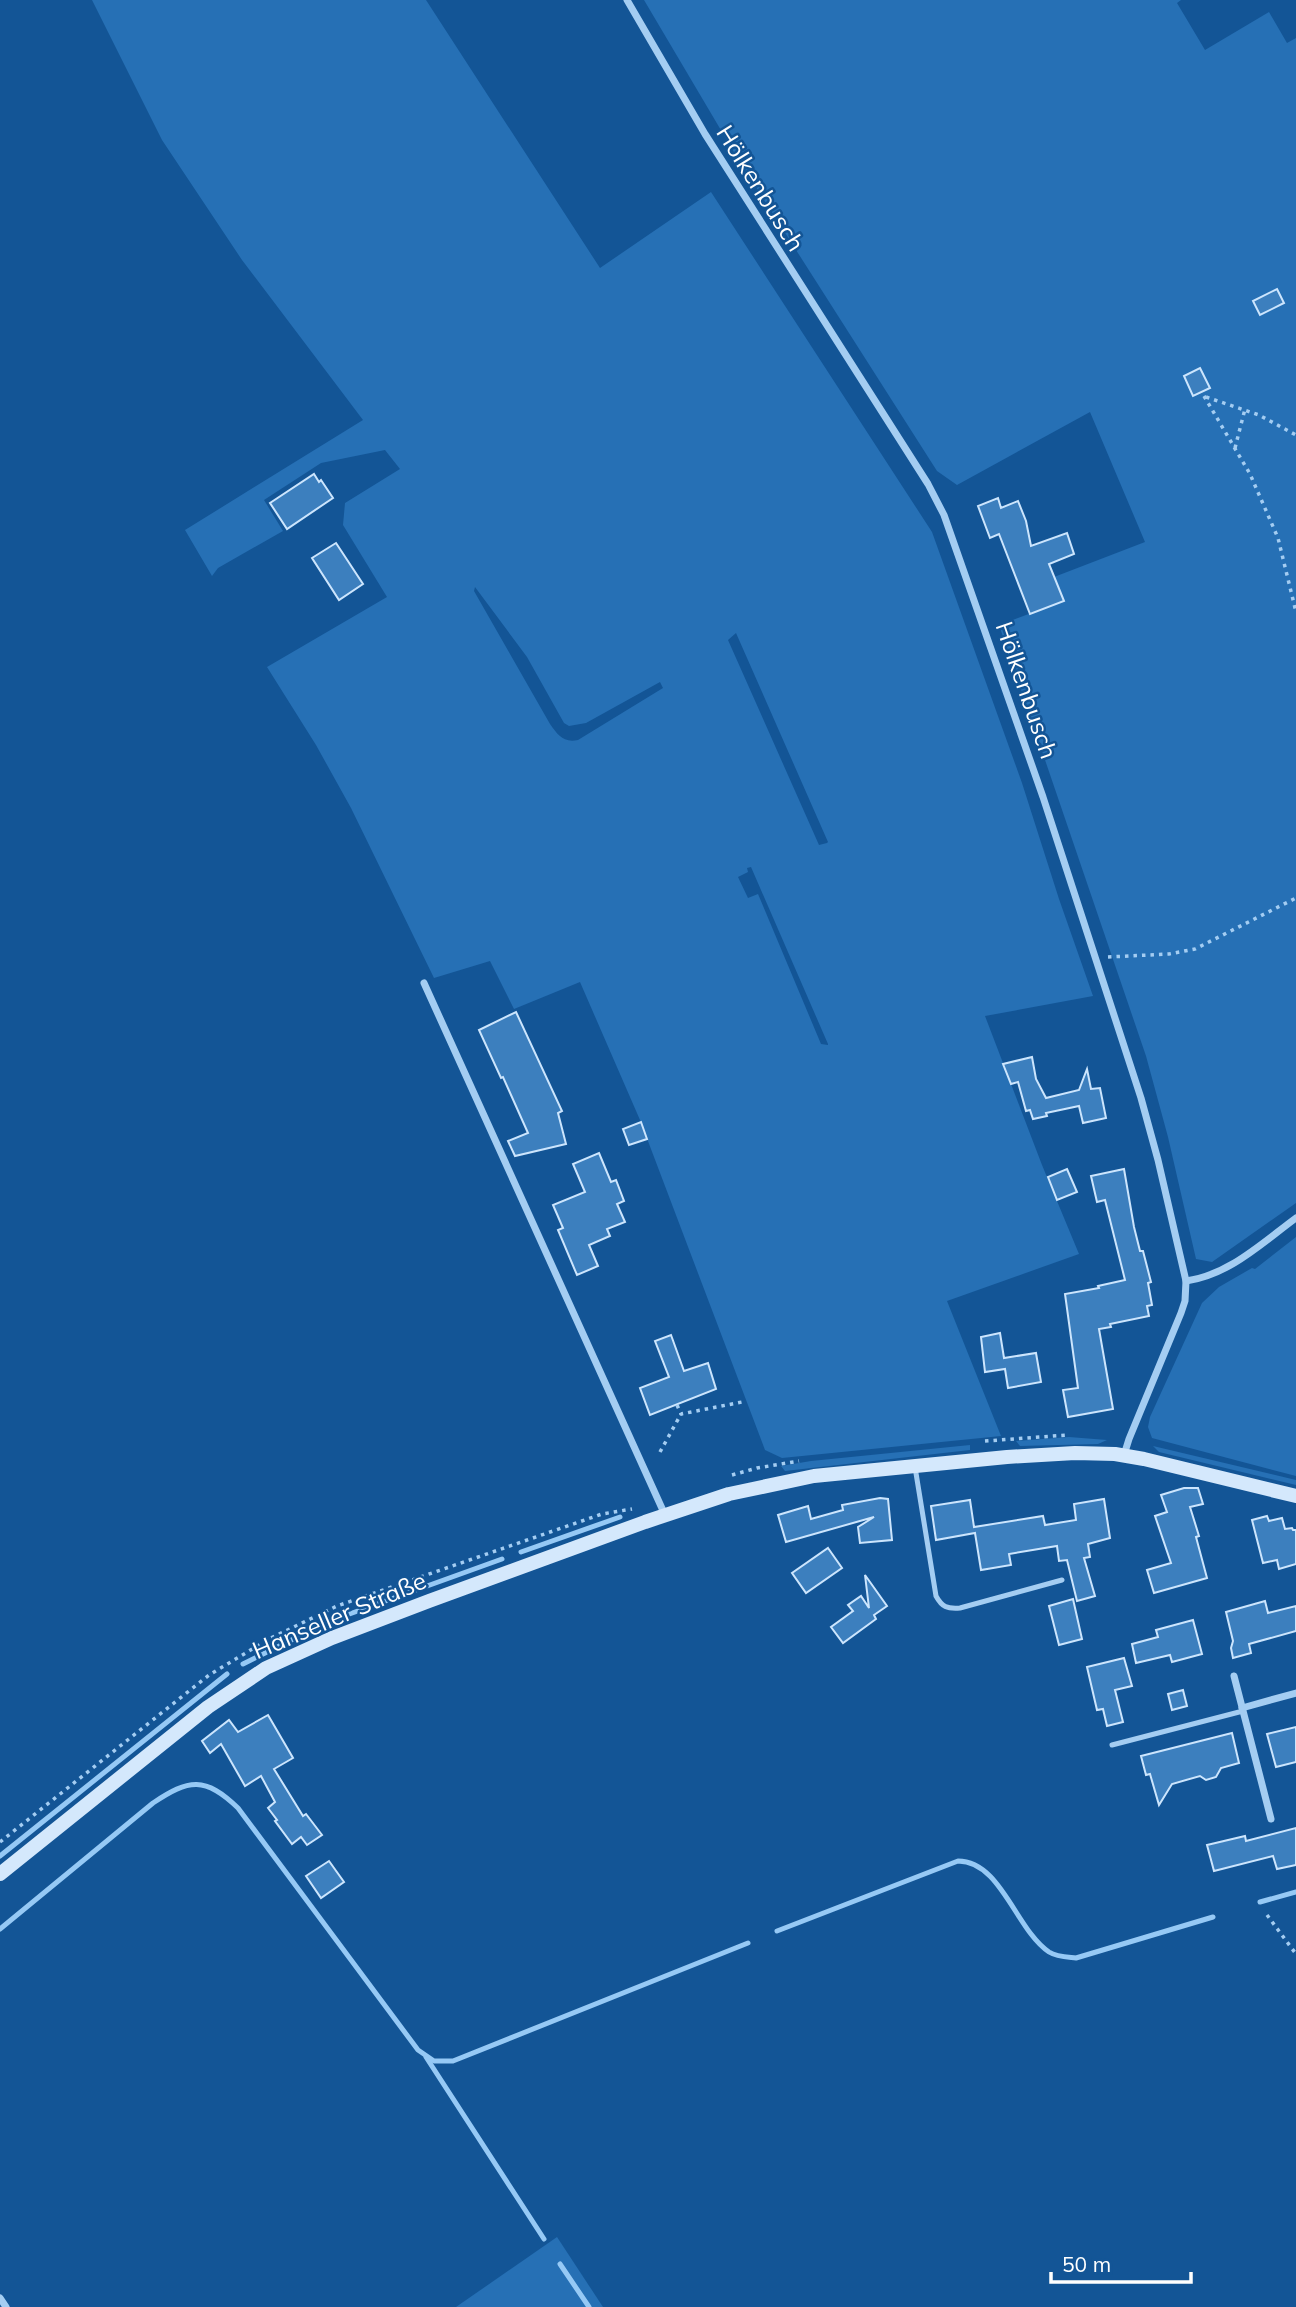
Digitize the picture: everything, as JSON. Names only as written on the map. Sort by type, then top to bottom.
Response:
[{"type":"main road","name":"Hanseller Straße","points":[[0,1874],[208,1707],[266,1668],[332,1638],[729,1494],[797,1478],[1055,1454],[1124,1455],[1296,1496]]},
{"type":"street","name":"Hölkenbusch","points":[[627,0],[705,134],[936,498],[974,595],[1043,797],[1096,957],[1158,1160],[1186,1281],[1181,1313],[1124,1455]]},
{"type":"street","points":[[424,983],[665,1515]]},
{"type":"street","points":[[1186,1281],[1223,1271],[1296,1218]]},
{"type":"street","points":[[1234,1676],[1271,1819]]},
{"type":"street","points":[[1242,1709],[1296,1693]]},
{"type":"street","points":[[0,2298],[6,2307]]},
{"type":"lane","points":[[915,1465],[936,1596],[943,1606],[960,1608],[1062,1580]]},
{"type":"lane","points":[[1112,1745],[1242,1709]]},
{"type":"path","points":[[1296,435],[1245,409],[1204,396],[1250,474],[1278,538],[1296,612]]},
{"type":"path","points":[[1235,448],[1245,409]]},
{"type":"path","points":[[1096,957],[1130,957],[1195,949],[1296,898]]},
{"type":"path","points":[[660,1452],[681,1414],[742,1402]]},
{"type":"path","points":[[677,1405],[681,1414]]},
{"type":"path","points":[[1267,1915],[1296,1954]]},
{"type":"shaded area","points":[[92,0],[426,0],[600,268],[711,192],[932,532],[1022,783],[1093,996],[985,1016],[1079,1254],[947,1301],[1001,1436],[782,1458],[765,1450],[640,1120],[580,982],[514,1009],[490,961],[434,978],[351,808],[316,745],[267,667],[387,597],[343,525],[345,503],[400,469],[385,450],[321,463],[264,500],[283,531],[218,568],[212,576],[185,530],[363,420],[242,260],[162,140]],"holes":[[[475,587],[527,657],[564,723],[569,726],[586,723],[660,682],[663,688],[578,740],[565,739],[558,735],[550,724],[474,591]],[[736,633],[827,843],[819,845],[728,640]],[[751,867],[828,1045],[821,1044],[758,894],[748,898],[738,877],[748,872],[747,868]]]},
{"type":"shaded area","points":[[644,0],[1181,0],[1177,3],[1205,50],[1269,12],[1287,43],[1296,38],[1296,1203],[1212,1262],[1196,1259],[1146,1056],[999,625],[1063,601],[1054,577],[1145,542],[1090,412],[957,485],[937,471],[738,159]]},
{"type":"shaded area","points":[[1296,1237],[1296,1476],[1152,1438],[1148,1427],[1150,1417],[1202,1303],[1219,1287],[1252,1268],[1255,1269]]},
{"type":"shaded area","points":[[1069,1437],[1107,1440],[1098,1444],[1020,1446],[1016,1441]]},
{"type":"shaded area","points":[[970,1445],[970,1450],[785,1471],[781,1466],[811,1461]]},
{"type":"shaded area","points":[[1153,1446],[1296,1480],[1296,1485],[1159,1452]]},
{"type":"shaded area","points":[[557,2237],[603,2307],[456,2307]]},
{"type":"building","points":[[1277,289],[1284,303],[1260,315],[1253,301]]},
{"type":"building","points":[[1200,368],[1210,388],[1193,396],[1184,376]]},
{"type":"building","points":[[314,474],[333,498],[287,529],[270,503]]},
{"type":"building","points":[[998,498],[1001,508],[1018,501],[1026,521],[1031,546],[1067,533],[1074,554],[1049,564],[1064,601],[1030,614],[999,534],[990,538],[978,506]]},
{"type":"building","points":[[336,543],[363,584],[339,600],[312,558]]},
{"type":"building","points":[[516,1012],[562,1111],[558,1113],[566,1144],[515,1156],[508,1141],[528,1133],[479,1030]]},
{"type":"building","points":[[1032,1057],[1036,1079],[1046,1098],[1079,1090],[1087,1069],[1091,1089],[1100,1088],[1106,1118],[1083,1123],[1079,1106],[1046,1113],[1047,1116],[1033,1119],[1030,1110],[1026,1111],[1018,1082],[1011,1084],[1003,1064]]},
{"type":"building","points":[[641,1122],[647,1139],[629,1145],[623,1129]]},
{"type":"building","points":[[599,1153],[611,1182],[616,1180],[624,1201],[617,1204],[625,1222],[607,1229],[610,1236],[589,1245],[598,1266],[577,1275],[558,1230],[563,1228],[553,1205],[585,1192],[573,1164]]},
{"type":"building","points":[[1067,1169],[1077,1192],[1057,1200],[1048,1177]]},
{"type":"building","points":[[1124,1169],[1134,1227],[1151,1282],[1148,1283],[1152,1305],[1147,1306],[1149,1316],[1099,1329],[1113,1409],[1068,1417],[1063,1390],[1078,1388],[1065,1294],[1125,1280],[1105,1200],[1097,1202],[1091,1176]]},
{"type":"building","points":[[1000,1333],[1004,1358],[1036,1353],[1041,1382],[1008,1388],[1005,1369],[985,1372],[981,1337]]},
{"type":"building","points":[[671,1335],[684,1371],[708,1363],[716,1389],[650,1415],[640,1388],[669,1377],[655,1341]]},
{"type":"building","points":[[1184,1488],[1198,1488],[1203,1504],[1190,1507],[1207,1578],[1154,1593],[1147,1570],[1171,1563],[1155,1516],[1167,1512],[1161,1495]]},
{"type":"building","points":[[888,1499],[892,1540],[860,1543],[858,1527],[874,1517],[786,1542],[778,1515],[808,1506],[811,1519],[843,1510],[842,1505]]},
{"type":"building","points":[[1104,1499],[1110,1538],[1088,1544],[1090,1557],[1084,1558],[1095,1596],[1077,1601],[1067,1560],[1059,1561],[1057,1546],[1009,1554],[1011,1565],[981,1570],[975,1533],[936,1540],[931,1506],[970,1500],[974,1527],[1043,1516],[1045,1525],[1076,1520],[1074,1504]]},
{"type":"building","points":[[1267,1516],[1269,1521],[1282,1518],[1285,1529],[1296,1530],[1296,1564],[1279,1569],[1277,1560],[1263,1563],[1252,1520]]},
{"type":"building","points":[[828,1548],[842,1568],[806,1593],[792,1573]]},
{"type":"building","points":[[865,1575],[887,1606],[874,1615],[876,1619],[843,1643],[831,1627],[853,1611],[848,1605],[861,1596],[869,1608]]},
{"type":"building","points":[[1073,1599],[1082,1639],[1059,1645],[1049,1606]]},
{"type":"building","points":[[1265,1601],[1268,1613],[1296,1606],[1296,1631],[1249,1644],[1251,1653],[1233,1658],[1233,1641],[1226,1612]]},
{"type":"building","points":[[1193,1620],[1202,1654],[1172,1662],[1170,1655],[1136,1663],[1132,1644],[1158,1637],[1156,1630]]},
{"type":"building","points":[[1124,1658],[1132,1686],[1115,1690],[1123,1722],[1107,1726],[1103,1709],[1097,1710],[1087,1667]]},
{"type":"building","points":[[1183,1690],[1187,1706],[1172,1710],[1168,1694]]},
{"type":"building","points":[[268,1715],[293,1758],[274,1769],[303,1816],[306,1814],[322,1835],[307,1845],[301,1837],[292,1844],[275,1821],[277,1820],[268,1808],[275,1802],[261,1776],[245,1786],[221,1744],[210,1753],[202,1741],[229,1720],[238,1732]]},
{"type":"building","points":[[1296,1727],[1296,1762],[1276,1767],[1267,1734]]},
{"type":"building","points":[[1232,1733],[1239,1763],[1221,1768],[1216,1777],[1206,1780],[1200,1776],[1172,1784],[1159,1805],[1150,1774],[1146,1775],[1141,1756]]},
{"type":"building","points":[[1296,1828],[1296,1865],[1277,1869],[1273,1856],[1214,1871],[1207,1845],[1245,1836],[1246,1841]]},
{"type":"building","points":[[329,1861],[344,1882],[321,1898],[306,1876]]},
{"type":"waterway","points":[[521,1552],[620,1517]]},
{"type":"waterway","points":[[243,1664],[330,1621],[502,1559]]},
{"type":"waterway","points":[[0,1856],[227,1674]]},
{"type":"waterway","points":[[0,1929],[153,1803],[177,1789],[197,1784],[216,1790],[238,1808],[418,2050],[434,2061],[453,2061],[748,1943]]},
{"type":"waterway","points":[[777,1931],[958,1861],[973,1864],[986,1872],[1037,1942],[1059,1956],[1076,1958],[1213,1917]]},
{"type":"waterway","points":[[1260,1902],[1296,1892]]},
{"type":"waterway","points":[[426,2057],[544,2239]]},
{"type":"waterway","points":[[560,2264],[589,2307]]}]
